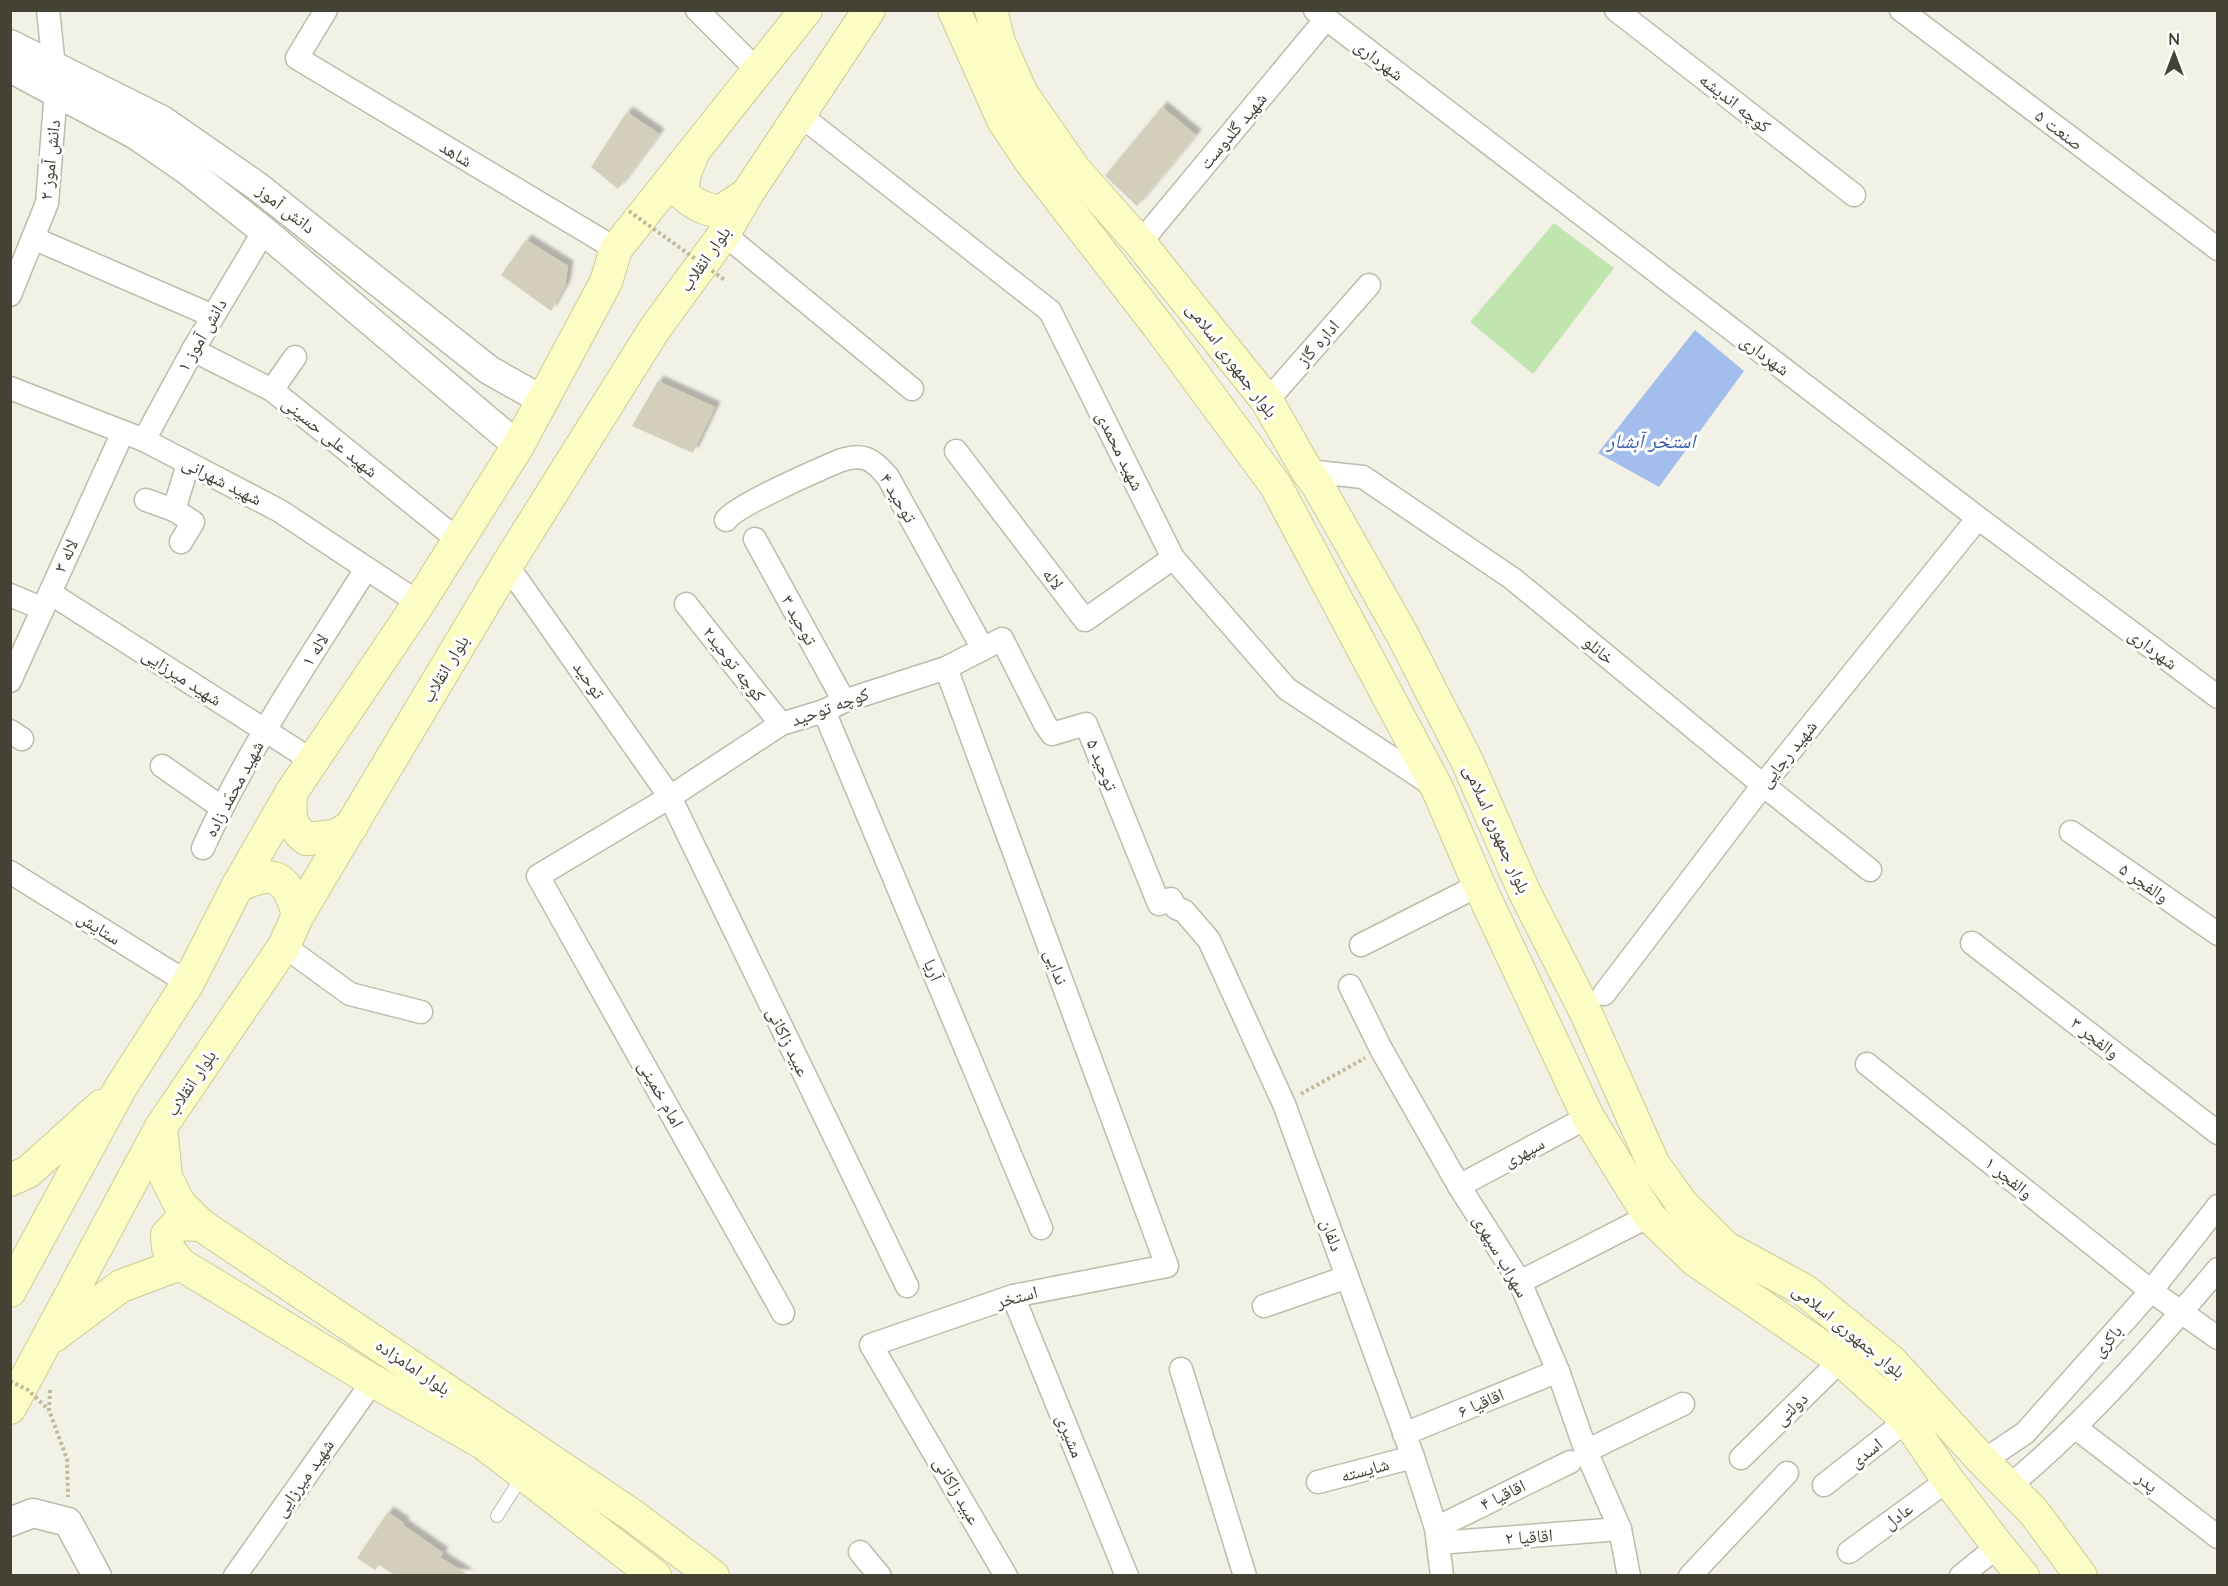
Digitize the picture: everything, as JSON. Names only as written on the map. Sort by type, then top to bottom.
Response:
[{"type":"main road","points":[[10,1291],[122,1087],[188,983],[237,887],[291,793],[419,603],[518,446],[606,282],[616,249],[806,10]]},
{"type":"main road","name":"بلوار انقلاب","points":[[10,1408],[161,1127],[284,946],[298,915],[507,565],[654,330],[724,234],[747,194],[869,10]]},
{"type":"main road","name":"بلوار جمهوری اسلامی","points":[[954,10],[1003,120],[1031,162],[1159,327],[1276,486],[1437,788],[1485,897],[1588,1117],[1649,1216],[1695,1260],[1841,1360],[1907,1420],[1948,1480],[2023,1575]]},
{"type":"main road","name":"بلوار جمهوری اسلامی","points":[[990,10],[999,42],[1022,94],[1075,170],[1140,243],[1267,401],[1318,486],[1408,644],[1467,761],[1524,891],[1586,1013],[1653,1163],[1682,1204],[1725,1246],[1804,1290],[1892,1362],[1983,1461],[2033,1511],[2081,1575]]},
{"type":"main road","points":[[692,156],[684,176],[683,194],[702,209],[720,212],[747,194]]},
{"type":"main road","points":[[291,793],[290,818],[298,832],[306,839],[335,836],[352,826]]},
{"type":"main road","points":[[237,887],[257,877],[272,877],[285,884],[293,897],[298,915]]},
{"type":"main road","points":[[1485,897],[1524,891]]},
{"type":"main road","points":[[10,1180],[28,1172],[122,1087]]},
{"type":"main road","name":"بلوار امامزاده","points":[[161,1127],[166,1177],[179,1203],[201,1225],[632,1515],[713,1575]]},
{"type":"main road","points":[[45,1343],[121,1286],[180,1264],[168,1248],[167,1235],[177,1224],[201,1225]]},
{"type":"main road","name":"بلوار امامزاده","points":[[180,1264],[373,1381],[483,1443],[639,1570]]},
{"type":"main road","points":[[1998,1546],[2033,1511]]},
{"type":"street","name":"دانش آموز ۲","points":[[10,295],[15,269],[33,238],[47,203],[55,79],[48,10]]},
{"type":"street","name":"شاهد","points":[[326,10],[297,58],[616,249]]},
{"type":"street","points":[[697,10],[758,70]]},
{"type":"street","name":"کوچه اندیشه","points":[[1616,10],[1854,195]]},
{"type":"street","name":"صنعت ۵","points":[[1901,10],[2217,249]]},
{"type":"street","name":"شهید گلدوست","points":[[1140,243],[1321,15]]},
{"type":"street","name":"شهرداری","points":[[1321,15],[1978,518],[2217,697]]},
{"type":"street","name":"دانش آموز","points":[[10,44],[55,79],[188,171],[264,231],[518,446]]},
{"type":"street","name":"دانش آموز","points":[[10,68],[55,79],[162,120],[257,186],[489,370],[544,400]]},
{"type":"street","name":"شهید محمدی","points":[[800,115],[1050,311],[1173,558],[1287,689],[1437,788]]},
{"type":"street","name":"دانش آموز ۱","points":[[144,440],[192,350],[264,231]]},
{"type":"street","points":[[724,234],[912,389]]},
{"type":"street","points":[[33,238],[213,316]]},
{"type":"street","name":"اداره گاز","points":[[1267,401],[1369,285]]},
{"type":"street","name":"شهید علی حسینی","points":[[192,350],[272,390],[458,540]]},
{"type":"street","points":[[272,390],[295,357]]},
{"type":"street","points":[[468,402],[480,400],[487,395],[493,385],[489,370]]},
{"type":"street","name":"شهید شهرانی","points":[[10,388],[144,440],[280,511],[419,603]]},
{"type":"street","name":"لاله ۳","points":[[10,681],[123,432]]},
{"type":"street","name":"لاله","points":[[956,451],[1085,621],[1173,558]]},
{"type":"street","name":"توحید ۴","points":[[726,520],[730,515],[753,502],[851,456],[876,462],[888,477],[993,644]]},
{"type":"street","points":[[174,510],[188,464]]},
{"type":"street","name":"خانلو","points":[[1307,471],[1363,477],[1514,579],[1763,785],[1870,870]]},
{"type":"street","points":[[146,500],[174,510],[192,522],[181,542]]},
{"type":"street","name":"شهید رجایی","points":[[1604,994],[1763,785],[1978,518]]},
{"type":"street","name":"توحید ۳","points":[[755,539],[834,706]]},
{"type":"street","name":"توحید","points":[[507,565],[670,797]]},
{"type":"street","name":"لاله ۱","points":[[265,730],[366,569]]},
{"type":"street","name":"شهید میرزایی","points":[[10,595],[46,601],[265,730],[313,761]]},
{"type":"street","name":"کوچه توحید۲","points":[[686,604],[781,724]]},
{"type":"street","name":"کوچه توحید","points":[[538,876],[670,797],[781,724],[946,669],[993,644]]},
{"type":"street","name":"توحید ۵","points":[[993,644],[1052,734],[1086,724],[1159,904],[1171,899],[1176,908],[1184,911]]},
{"type":"street","name":"ندایی","points":[[946,669],[1167,1266]]},
{"type":"street","name":"آریا","points":[[834,706],[1041,1228]]},
{"type":"street","name":"شهید محمّد زاده","points":[[203,848],[221,807],[265,730]]},
{"type":"street","points":[[162,766],[221,807]]},
{"type":"street","name":"عبید زاکانی","points":[[670,797],[907,1286]]},
{"type":"street","name":"والفجر ۵","points":[[2071,832],[2217,934]]},
{"type":"street","name":"ستایش","points":[[10,872],[188,983]]},
{"type":"street","name":"امام خمینی","points":[[538,876],[783,1312]]},
{"type":"street","points":[[1361,945],[1485,897]]},
{"type":"street","name":"دلفان","points":[[1184,911],[1209,940],[1284,1104],[1413,1457],[1437,1536],[1442,1575]]},
{"type":"street","name":"والفجر ۳","points":[[1972,943],[2217,1133]]},
{"type":"street","points":[[284,946],[350,994],[421,1012]]},
{"type":"street","name":"سهراب سپهری","points":[[1350,986],[1381,1049],[1459,1186],[1520,1282],[1558,1371],[1578,1457],[1620,1529],[1629,1575]]},
{"type":"street","name":"والفجر ۱","points":[[1867,1064],[2151,1291],[2217,1338]]},
{"type":"street","name":"سپهری","points":[[1459,1186],[1588,1117]]},
{"type":"street","name":"باکری","points":[[1983,1461],[2025,1433],[2151,1291],[2217,1206]]},
{"type":"street","points":[[1520,1282],[1649,1216]]},
{"type":"street","name":"استخر","points":[[871,1345],[1013,1296],[1167,1266]]},
{"type":"street","points":[[2008,1487],[2076,1428],[2182,1312],[2217,1269]]},
{"type":"street","points":[[1264,1306],[1347,1277]]},
{"type":"street","name":"مشیری","points":[[1013,1296],[1127,1575]]},
{"type":"street","name":"عبید زاکانی","points":[[871,1345],[1006,1575]]},
{"type":"street","name":"دولتی","points":[[1741,1458],[1841,1360]]},
{"type":"street","points":[[1181,1369],[1245,1575]]},
{"type":"street","name":"اقاقیا ۶","points":[[1404,1434],[1558,1371]]},
{"type":"street","name":"شهید میرزایی","points":[[235,1575],[373,1381]]},
{"type":"street","name":"اقاقیا ۴","points":[[1437,1536],[1578,1457],[1683,1404]]},
{"type":"street","name":"اسدی","points":[[1824,1485],[1907,1420]]},
{"type":"street","name":"پدر","points":[[2076,1428],[2217,1537]]},
{"type":"street","points":[[2025,1433],[2027,1452],[2047,1455]]},
{"type":"street","name":"شایسته","points":[[1318,1482],[1413,1457]]},
{"type":"street","points":[[1690,1575],[1787,1473]]},
{"type":"street","name":"عادل","points":[[1849,1552],[1948,1480]]},
{"type":"street","points":[[10,1522],[33,1513],[68,1522],[97,1575]]},
{"type":"street","name":"اقاقیا ۲","points":[[1437,1536],[1620,1529]]},
{"type":"street","points":[[1961,1575],[1998,1546]]},
{"type":"street","points":[[860,1551],[880,1575]]},
{"type":"lane","points":[[497,1516],[523,1474]]},
{"type":"path","points":[[629,211],[726,281]]},
{"type":"path","points":[[1284,1104],[1381,1049]]},
{"type":"path","points":[[10,1381],[28,1390],[49,1410],[67,1459],[68,1522]]},
{"type":"green space","points":[[1554,223],[1614,268],[1533,374],[1470,322]]},
{"type":"water","name":"استخر آبشار","points":[[1695,330],[1744,371],[1659,487],[1598,453]]},
{"type":"building","points":[[1162,107],[1196,135],[1137,206],[1105,176]]},
{"type":"building","points":[[627,112],[659,134],[618,189],[591,167]]},
{"type":"building","points":[[526,240],[568,266],[565,286],[551,311],[501,275]]},
{"type":"building","points":[[658,381],[715,407],[693,453],[632,426]]},
{"type":"building","points":[[388,1512],[443,1553],[440,1557],[468,1575],[394,1575],[379,1565],[375,1570],[357,1558]]}]
